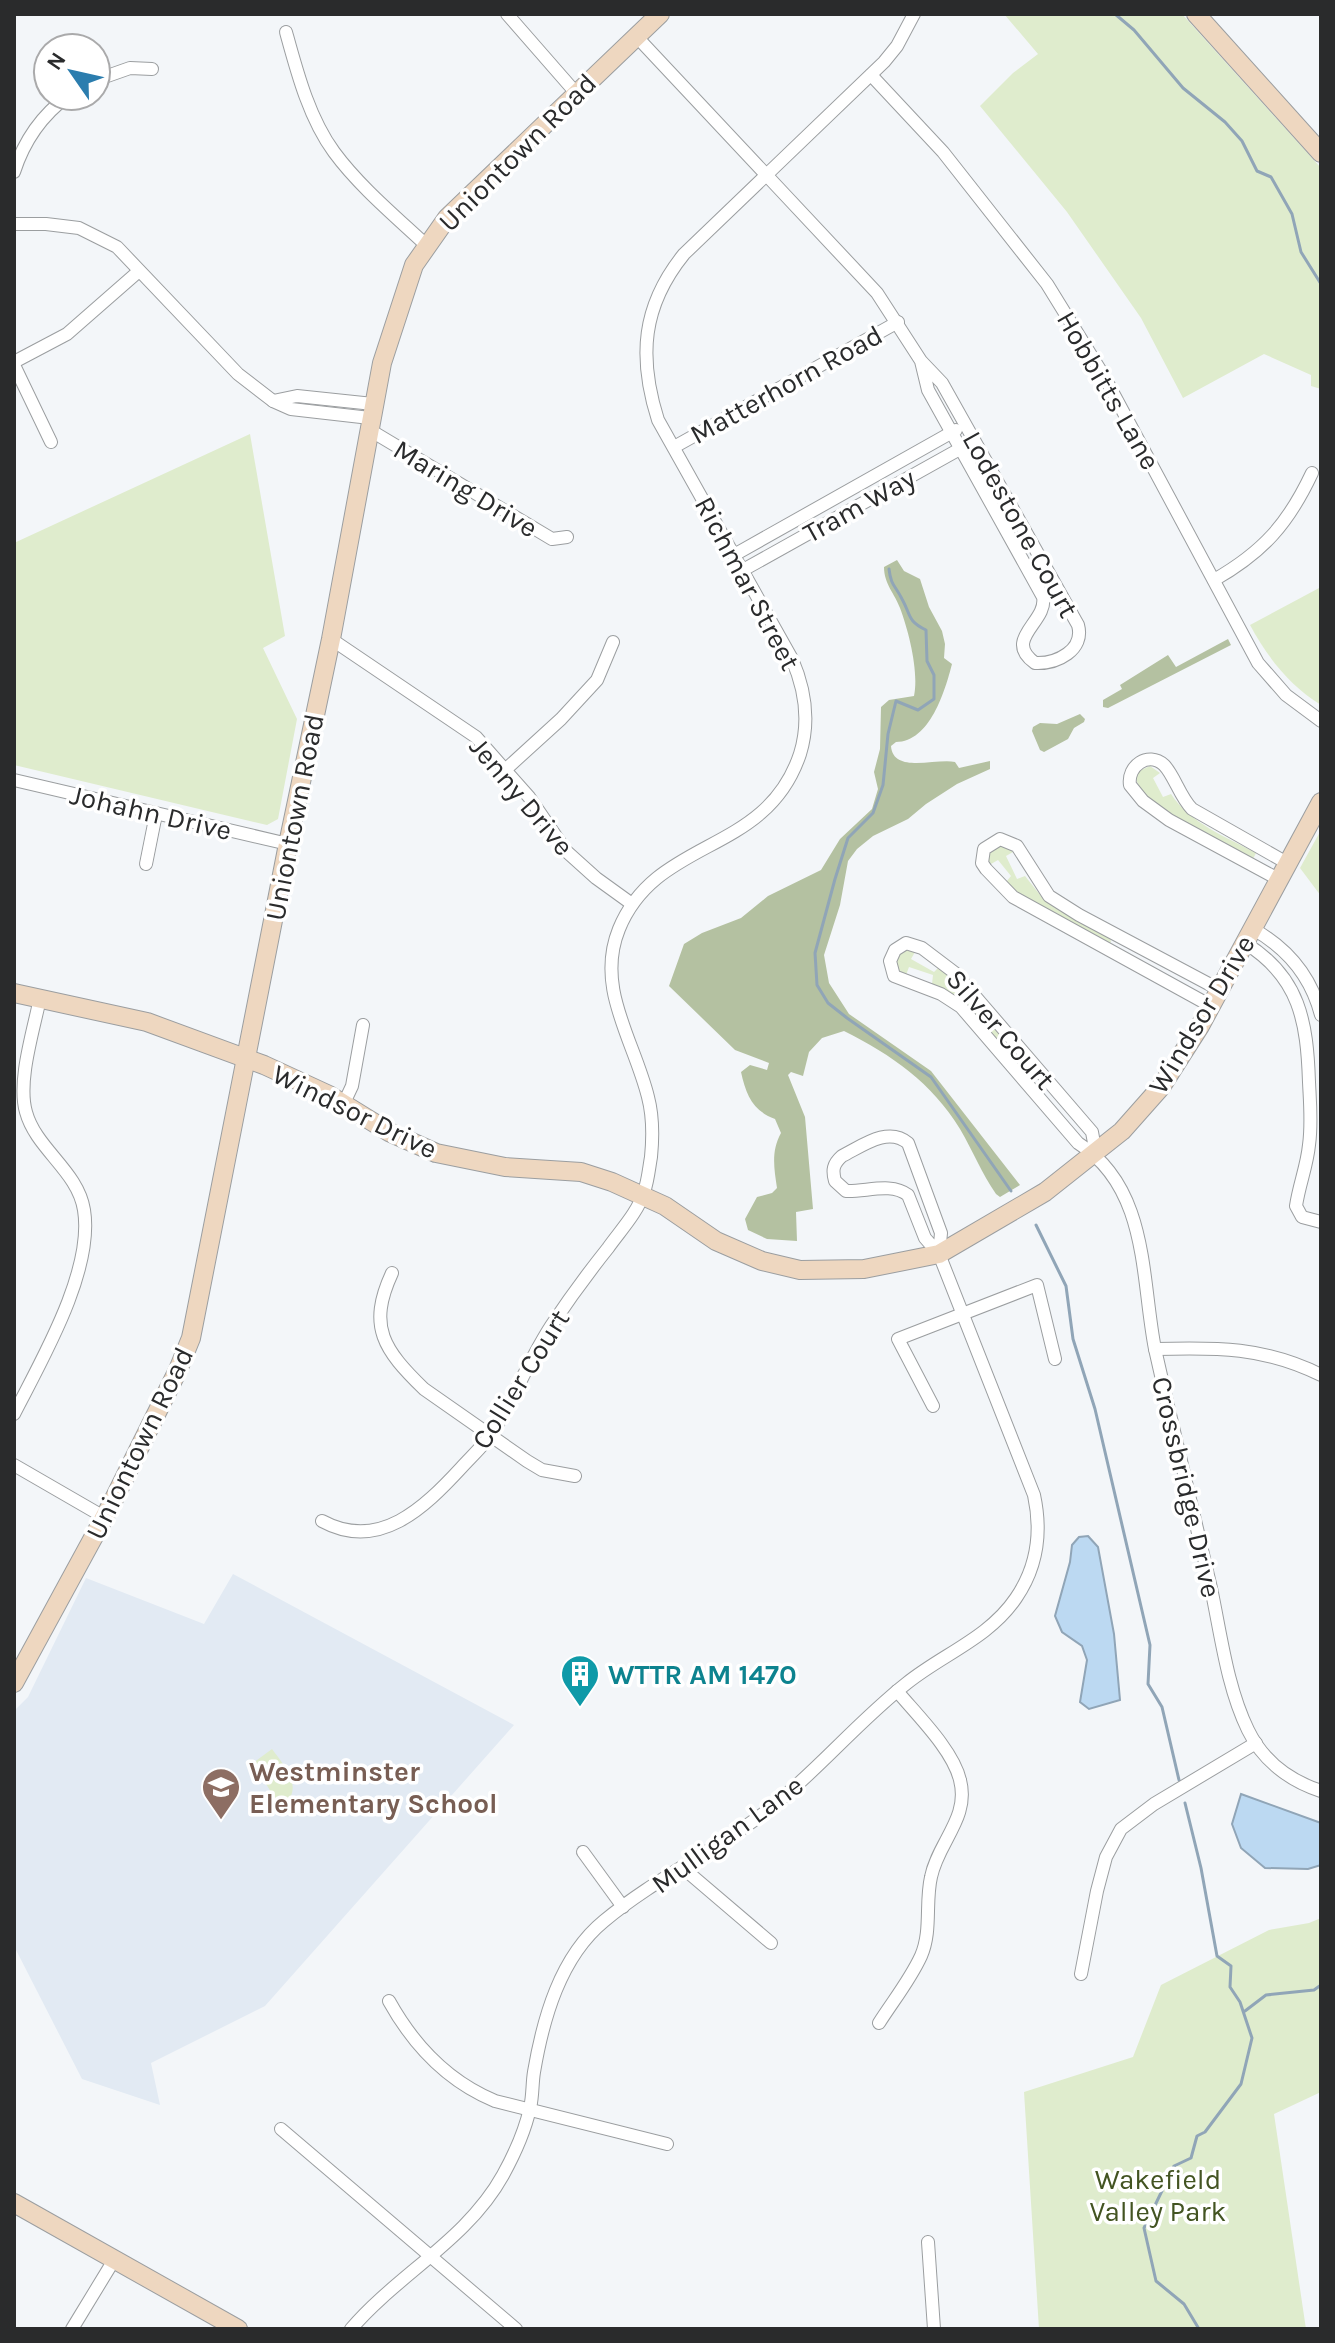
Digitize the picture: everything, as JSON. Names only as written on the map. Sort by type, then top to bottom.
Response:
[{"type":"main road","name":"Uniontown Road","points":[[14,1683],[104,1517],[191,1338],[331,639],[370,417],[398,308],[414,265],[426,245],[461,203],[660,14]]},
{"type":"main road","points":[[1196,14],[1321,153]]},
{"type":"main road","name":"Windsor Drive","points":[[14,993],[147,1022],[246,1059],[300,1081],[344,1103],[389,1132],[436,1153],[505,1167],[581,1172],[665,1206],[716,1241],[740,1253],[783,1266],[821,1271],[864,1269],[939,1254],[1018,1209],[1096,1154],[1122,1131],[1161,1087],[1216,998],[1321,802]]},
{"type":"main road","points":[[14,2203],[238,2329]]},
{"type":"street","points":[[507,14],[576,93]]},
{"type":"street","name":"Richmar Street","points":[[643,1195],[651,1152],[651,1116],[643,1079],[618,1015],[612,981],[612,952],[617,932],[632,904],[661,873],[741,829],[764,812],[783,790],[802,747],[806,717],[797,672],[658,420],[649,393],[644,347],[658,292],[684,254],[871,75],[897,46],[914,14]]},
{"type":"street","points":[[286,32],[294,68],[326,140],[343,162],[426,245]]},
{"type":"street","name":"Lodestone Court","points":[[636,36],[877,293],[921,361],[942,383],[1078,625],[1079,643],[1052,662],[1035,663],[1025,652],[1022,645],[1025,634],[1042,612],[1043,597],[928,390],[921,361]]},
{"type":"street","points":[[112,74],[130,68],[152,69]]},
{"type":"street","name":"Hobbitts Lane","points":[[871,75],[943,152],[1047,284],[1105,378],[1258,663],[1286,695],[1321,721]]},
{"type":"street","points":[[14,172],[30,136],[49,112]]},
{"type":"street","points":[[14,224],[63,225],[94,234],[117,247],[238,374],[273,401],[297,396],[370,417]]},
{"type":"street","points":[[51,442],[14,364],[67,334],[139,271]]},
{"type":"street","name":"Matterhorn Road","points":[[674,447],[898,322]]},
{"type":"street","name":"Maring Drive","points":[[370,417],[552,539],[567,537]]},
{"type":"street","name":"Tram Way","points":[[734,555],[966,425]]},
{"type":"street","name":"Tram Way","points":[[743,570],[976,440]]},
{"type":"street","points":[[1214,580],[1238,566],[1274,537],[1300,498],[1312,473]]},
{"type":"street","name":"Jenny Drive","points":[[331,639],[476,737],[529,797],[566,851],[632,904]]},
{"type":"street","points":[[505,770],[561,719],[597,680],[613,642]]},
{"type":"street","points":[[1144,760],[1158,761],[1168,771],[1186,803],[1200,816],[1283,871],[1155,810],[1130,785],[1133,768],[1144,760]]},
{"type":"street","name":"Johahn Drive","points":[[14,780],[288,844]]},
{"type":"street","points":[[146,864],[156,814]]},
{"type":"street","points":[[1000,839],[1011,841],[1049,896],[1216,998],[1013,897],[982,863],[984,849],[1000,839]]},
{"type":"street","points":[[1249,936],[1283,949],[1295,962],[1307,979],[1321,1015]]},
{"type":"street","points":[[1249,936],[1278,969],[1297,999],[1302,1014],[1307,1037],[1311,1126],[1306,1166],[1296,1206],[1302,1217],[1321,1222]]},
{"type":"street","name":"Silver Court","points":[[906,943],[917,946],[955,973],[1092,1132],[1096,1154],[1078,1143],[961,1007],[941,994],[894,976],[889,965],[898,947],[906,943]]},
{"type":"street","points":[[14,1414],[66,1308],[85,1228],[82,1200],[77,1188],[31,1125],[24,1103],[26,1070],[40,998]]},
{"type":"street","points":[[344,1103],[352,1086],[363,1025]]},
{"type":"street","points":[[889,1135],[904,1139],[912,1149],[941,1233],[939,1254],[925,1238],[908,1195],[889,1188],[846,1191],[835,1181],[836,1161],[889,1135]]},
{"type":"street","name":"Crossbridge Drive","points":[[1096,1154],[1120,1191],[1140,1234],[1155,1349],[1226,1661],[1242,1715],[1256,1743],[1273,1765],[1305,1786],[1321,1791]]},
{"type":"street","name":"Collier Court","points":[[322,1521],[340,1530],[362,1533],[399,1522],[443,1488],[490,1435],[539,1343],[643,1195]]},
{"type":"street","name":"Mulligan Lane","points":[[351,2329],[388,2290],[465,2226],[492,2194],[512,2156],[530,2109],[544,2025],[563,1975],[602,1923],[760,1816],[801,1784],[897,1691],[996,1621],[1021,1590],[1038,1545],[1038,1513],[1028,1478],[939,1254]]},
{"type":"street","points":[[392,1273],[381,1297],[379,1324],[397,1360],[424,1389],[542,1470],[575,1476]]},
{"type":"street","points":[[933,1406],[898,1339],[1037,1285],[1055,1359]]},
{"type":"street","points":[[1155,1349],[1237,1349],[1285,1359],[1321,1375]]},
{"type":"street","points":[[14,1465],[104,1517]]},
{"type":"street","points":[[879,2023],[924,1949],[933,1868],[954,1829],[963,1798],[960,1778],[950,1757],[897,1691]]},
{"type":"street","points":[[1081,1974],[1106,1857],[1121,1829],[1145,1810],[1256,1743]]},
{"type":"street","points":[[583,1852],[623,1907]]},
{"type":"street","points":[[683,1868],[771,1943]]},
{"type":"street","points":[[389,2001],[415,2041],[447,2074],[478,2093],[667,2144]]},
{"type":"street","points":[[281,2129],[516,2329]]},
{"type":"street","points":[[928,2242],[934,2329]]},
{"type":"street","points":[[72,2329],[114,2260]]},
{"type":"shaded area","name":"Westminster Elementary School","points":[[233,1574],[514,1725],[265,2006],[151,2063],[160,2105],[82,2079],[14,1946],[14,1711],[28,1697],[86,1578],[204,1624]]},
{"type":"green space","points":[[1004,14],[1182,14],[1321,168],[1321,389],[1311,386],[1311,375],[1264,354],[1183,398],[1141,318],[1067,212],[980,106],[1013,73],[1038,54]]},
{"type":"green space","points":[[250,434],[285,636],[263,648],[297,719],[278,819],[267,825],[14,765],[14,543]]},
{"type":"green space","points":[[897,560],[904,571],[920,579],[929,607],[942,631],[944,658],[952,664],[945,688],[927,724],[918,734],[891,746],[894,755],[907,762],[955,762],[959,768],[990,761],[990,769],[957,784],[908,819],[873,836],[857,849],[848,861],[840,905],[824,955],[829,983],[849,1014],[931,1071],[1020,1185],[1000,1197],[996,1194],[960,1129],[924,1084],[894,1060],[844,1031],[822,1038],[809,1052],[803,1076],[791,1072],[788,1075],[805,1117],[813,1209],[796,1212],[797,1241],[767,1239],[748,1230],[745,1219],[757,1197],[772,1193],[777,1188],[775,1153],[781,1133],[775,1119],[761,1112],[752,1101],[741,1072],[750,1065],[767,1070],[769,1063],[735,1050],[669,986],[684,944],[702,933],[741,918],[768,896],[821,870],[840,839],[872,809],[878,789],[874,772],[880,749],[881,707],[889,700],[914,696],[914,664],[907,628],[884,573],[884,567]]},
{"type":"green space","points":[[1321,587],[1321,705],[1280,670],[1250,625]]},
{"type":"green space","points":[[1228,639],[1231,645],[1108,708],[1103,707],[1103,700],[1122,689],[1120,685],[1168,655],[1176,667]]},
{"type":"green space","points":[[1080,714],[1084,722],[1074,728],[1068,739],[1044,752],[1040,750],[1033,727],[1040,723],[1057,724]]},
{"type":"green space","points":[[1150,766],[1160,773],[1153,778],[1163,797],[1171,794],[1198,821],[1256,853],[1253,859],[1187,826],[1155,804],[1136,779],[1139,771]]},
{"type":"green space","points":[[1321,830],[1321,896],[1300,868]]},
{"type":"green space","points":[[1000,845],[1009,847],[1013,852],[1006,856],[1017,879],[1025,876],[1045,901],[1110,937],[1111,942],[1109,944],[1017,892],[1006,882],[1011,876],[998,860],[991,864],[988,859],[990,852]]},
{"type":"green space","points":[[907,950],[915,952],[911,959],[934,972],[939,967],[946,971],[1001,1040],[996,1041],[958,997],[932,984],[933,975],[909,967],[906,975],[900,971],[897,967],[899,955]]},
{"type":"green space","points":[[272,1749],[288,1771],[293,1786],[292,1794],[281,1808],[253,1763]]},
{"type":"green space","name":"Wakefield Valley Park","points":[[1321,1918],[1321,2092],[1274,2114],[1306,2329],[1039,2329],[1024,2092],[1133,2057],[1161,1985],[1269,1930]]},
{"type":"water","points":[[1088,1536],[1098,1547],[1114,1634],[1120,1700],[1089,1709],[1080,1702],[1087,1660],[1082,1646],[1062,1632],[1055,1616],[1072,1545],[1079,1537]]},
{"type":"water","points":[[1241,1794],[1321,1823],[1321,1865],[1308,1869],[1265,1868],[1241,1848],[1232,1824]]},
{"type":"waterway","points":[[1115,14],[1134,30],[1183,88],[1225,122],[1242,141],[1257,171],[1271,177],[1292,214],[1301,252],[1321,284]]},
{"type":"waterway","points":[[889,569],[892,582],[910,617],[926,630],[927,661],[934,675],[934,699],[918,710],[896,701],[888,734],[883,785],[873,813],[848,838],[835,879],[815,953],[817,985],[828,1003],[931,1077],[1011,1191]]},
{"type":"waterway","points":[[1036,1225],[1066,1286],[1073,1339],[1095,1409],[1150,1645],[1148,1684],[1162,1707],[1179,1780]]},
{"type":"waterway","points":[[1185,1803],[1217,1956],[1231,1966],[1230,1987],[1240,2002],[1252,2038],[1241,2084],[1205,2132],[1197,2136],[1191,2158],[1174,2166],[1144,2228],[1156,2281],[1184,2304],[1199,2329]]},
{"type":"waterway","points":[[1245,2011],[1266,1995],[1314,1990],[1321,1985]]},
{"type":"place","name":"WTTR AM 1470","points":[[580,1708]]},
{"type":"place","name":"Westminster Elementary School","points":[[221,1821]]}]
